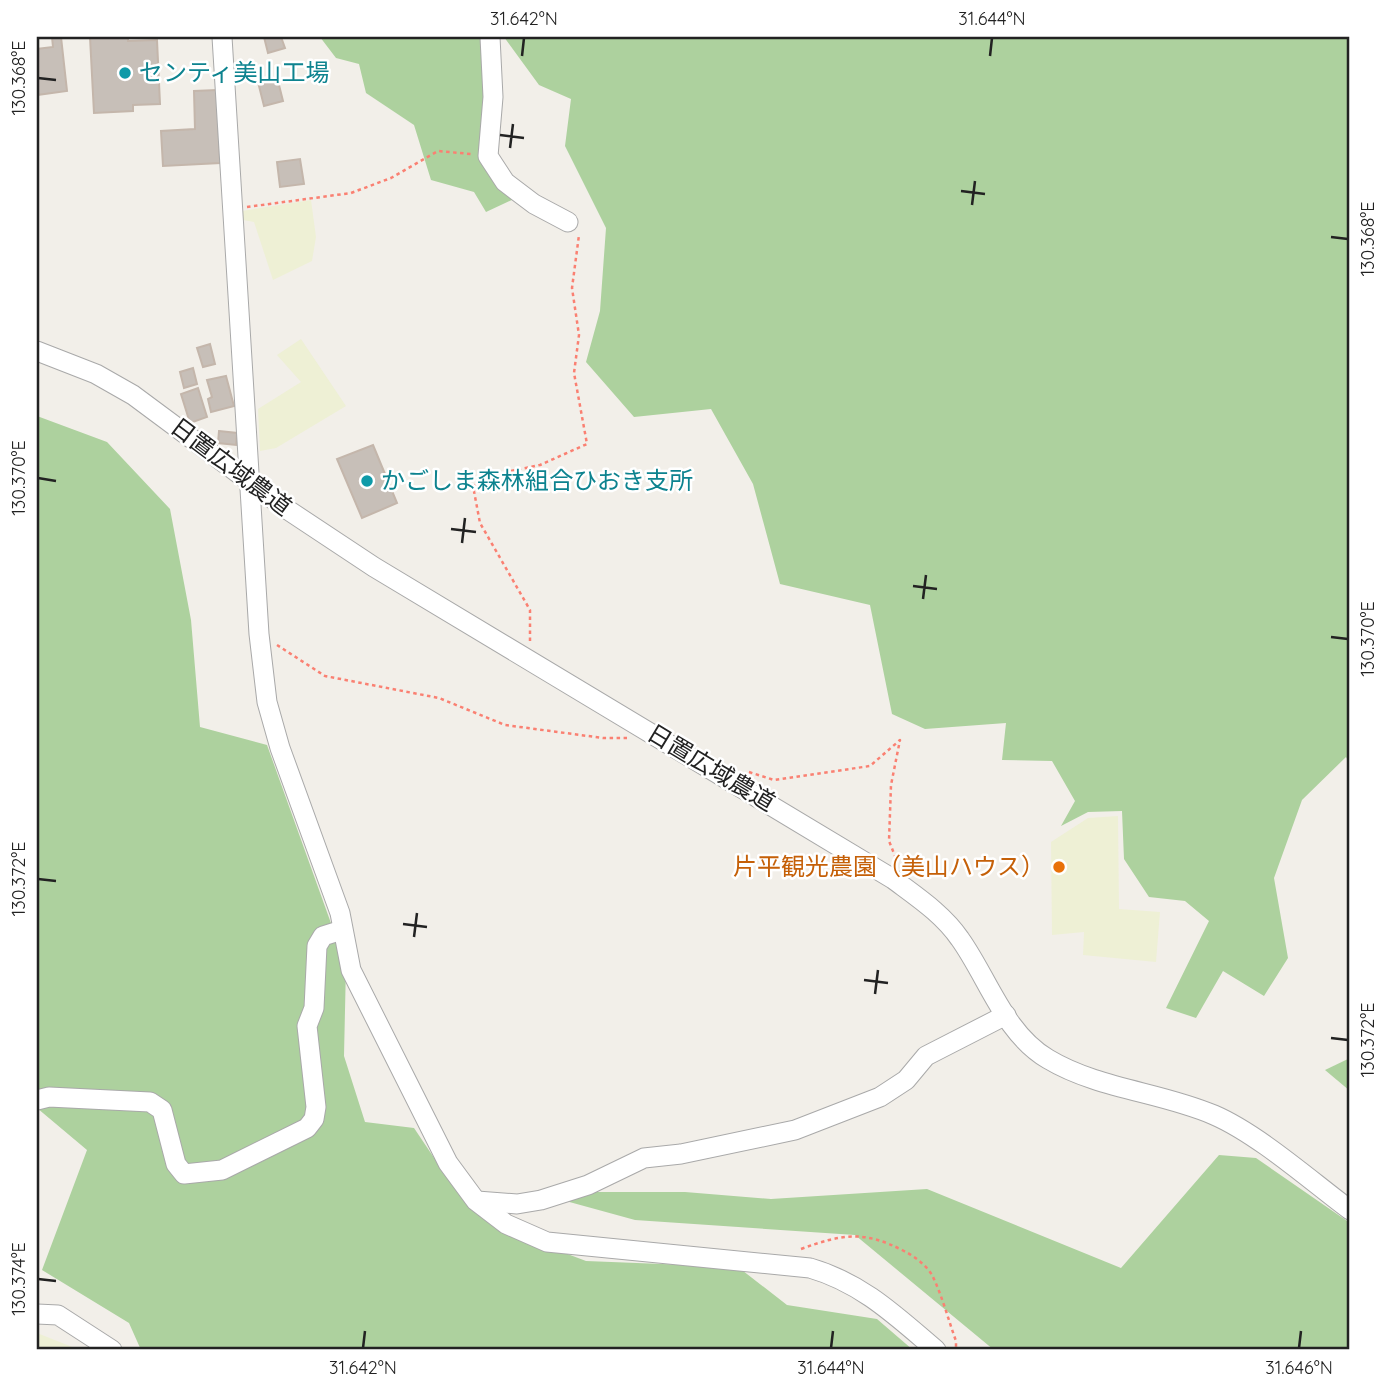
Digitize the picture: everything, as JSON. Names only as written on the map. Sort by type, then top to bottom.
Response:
[{"type":"street","points":[[222,37],[248,481],[259,634],[267,702],[340,913],[341,930],[351,970],[448,1163],[476,1201],[506,1224],[547,1242],[782,1263],[836,1275],[861,1288],[936,1350]]},
{"type":"street","points":[[490,37],[493,97],[488,156],[505,182],[534,204],[568,222]]},
{"type":"street","name":"日置広域農道","points":[[37,351],[96,374],[133,395],[248,481],[374,567],[893,879],[933,909],[959,938],[1006,1015],[1026,1041],[1046,1058],[1076,1073],[1178,1101],[1217,1116],[1350,1209]]},
{"type":"street","points":[[37,1100],[49,1097],[150,1102],[162,1110],[176,1164],[184,1174],[222,1170],[307,1128],[314,1119],[316,1107],[307,1026],[314,1008],[317,946],[323,936],[341,930]]},
{"type":"street","points":[[476,1201],[517,1205],[541,1200],[588,1185],[645,1158],[681,1154],[795,1129],[880,1097],[906,1080],[926,1056],[1006,1015]]},
{"type":"street","points":[[37,1314],[58,1315],[104,1348]]},
{"type":"path","points":[[232,209],[351,193],[391,178],[438,151],[488,156]]},
{"type":"path","points":[[530,659],[530,610],[480,523],[473,486],[501,473],[540,465],[587,444],[574,373],[579,335],[572,288],[581,238],[568,222]]},
{"type":"path","points":[[259,634],[326,676],[439,698],[505,725],[603,738],[634,738],[650,731]]},
{"type":"path","points":[[739,769],[774,780],[870,766],[900,740],[891,785],[889,841],[897,858],[893,879]]},
{"type":"path","points":[[782,1263],[792,1253],[833,1237],[863,1235],[887,1242],[913,1255],[931,1273],[956,1350]]},
{"type":"green space","points":[[320,37],[495,37],[492,151],[514,199],[486,212],[474,192],[431,180],[414,125],[366,93],[359,64],[336,58]]},
{"type":"green space","points":[[504,37],[1350,37],[1350,764],[1346,757],[1302,800],[1274,878],[1288,958],[1264,996],[1223,971],[1196,1018],[1166,1008],[1209,921],[1185,901],[1149,897],[1124,859],[1122,811],[1088,812],[1061,826],[1075,801],[1052,761],[1002,760],[1006,723],[925,729],[892,714],[870,605],[780,584],[753,484],[711,409],[634,417],[586,362],[600,311],[606,228],[565,146],[571,99],[539,85]]},
{"type":"green space","points":[[311,200],[316,237],[312,261],[273,280],[254,222],[243,220],[242,211]]},
{"type":"green space","points":[[301,339],[346,406],[276,448],[260,451],[258,409],[301,382],[277,355]]},
{"type":"green space","points":[[37,416],[107,442],[170,509],[191,620],[200,727],[267,745],[346,965],[344,1056],[365,1122],[414,1128],[455,1189],[479,1213],[507,1231],[586,1261],[738,1267],[787,1305],[877,1319],[913,1350],[141,1350],[129,1323],[42,1270],[87,1150],[37,1108]]},
{"type":"green space","points":[[1118,816],[1119,909],[1160,912],[1156,962],[1083,955],[1084,932],[1052,935],[1051,842],[1088,818]]},
{"type":"green space","points":[[1350,1058],[1350,1091],[1325,1070]]},
{"type":"green space","points":[[1219,1155],[1256,1158],[1350,1223],[1350,1350],[994,1350],[855,1235],[635,1220],[533,1192],[685,1192],[771,1199],[927,1189],[1121,1268]]},
{"type":"green space","points":[[37,1333],[80,1350],[37,1350]]},
{"type":"building","points":[[52,37],[61,37],[67,91],[37,95],[37,49],[53,47]]},
{"type":"building","name":"センティ美山工場","points":[[90,37],[128,37],[128,41],[157,40],[160,104],[133,105],[133,111],[94,113]]},
{"type":"building","points":[[264,37],[281,37],[285,48],[268,53]]},
{"type":"building","points":[[277,77],[283,101],[264,106],[258,82]]},
{"type":"building","points":[[217,90],[220,163],[163,166],[161,131],[195,129],[194,91]]},
{"type":"building","points":[[300,159],[304,184],[280,187],[277,162]]},
{"type":"building","points":[[210,344],[215,364],[203,367],[197,348]]},
{"type":"building","points":[[193,368],[197,384],[184,388],[180,372]]},
{"type":"building","points":[[226,376],[234,406],[211,412],[208,399],[212,397],[207,380]]},
{"type":"building","points":[[198,388],[207,417],[190,423],[181,394]]},
{"type":"building","points":[[219,431],[237,433],[236,445],[218,443]]},
{"type":"building","name":"かごしま森林組合ひおき支所","points":[[373,445],[397,503],[362,518],[337,459]]},
{"type":"place","name":"センティ美山工場","points":[[125,73]]},
{"type":"place","name":"かごしま森林組合ひおき支所","points":[[367,481]]},
{"type":"place","name":"片平観光農園（美山ハウス）","points":[[1059,867]]}]
